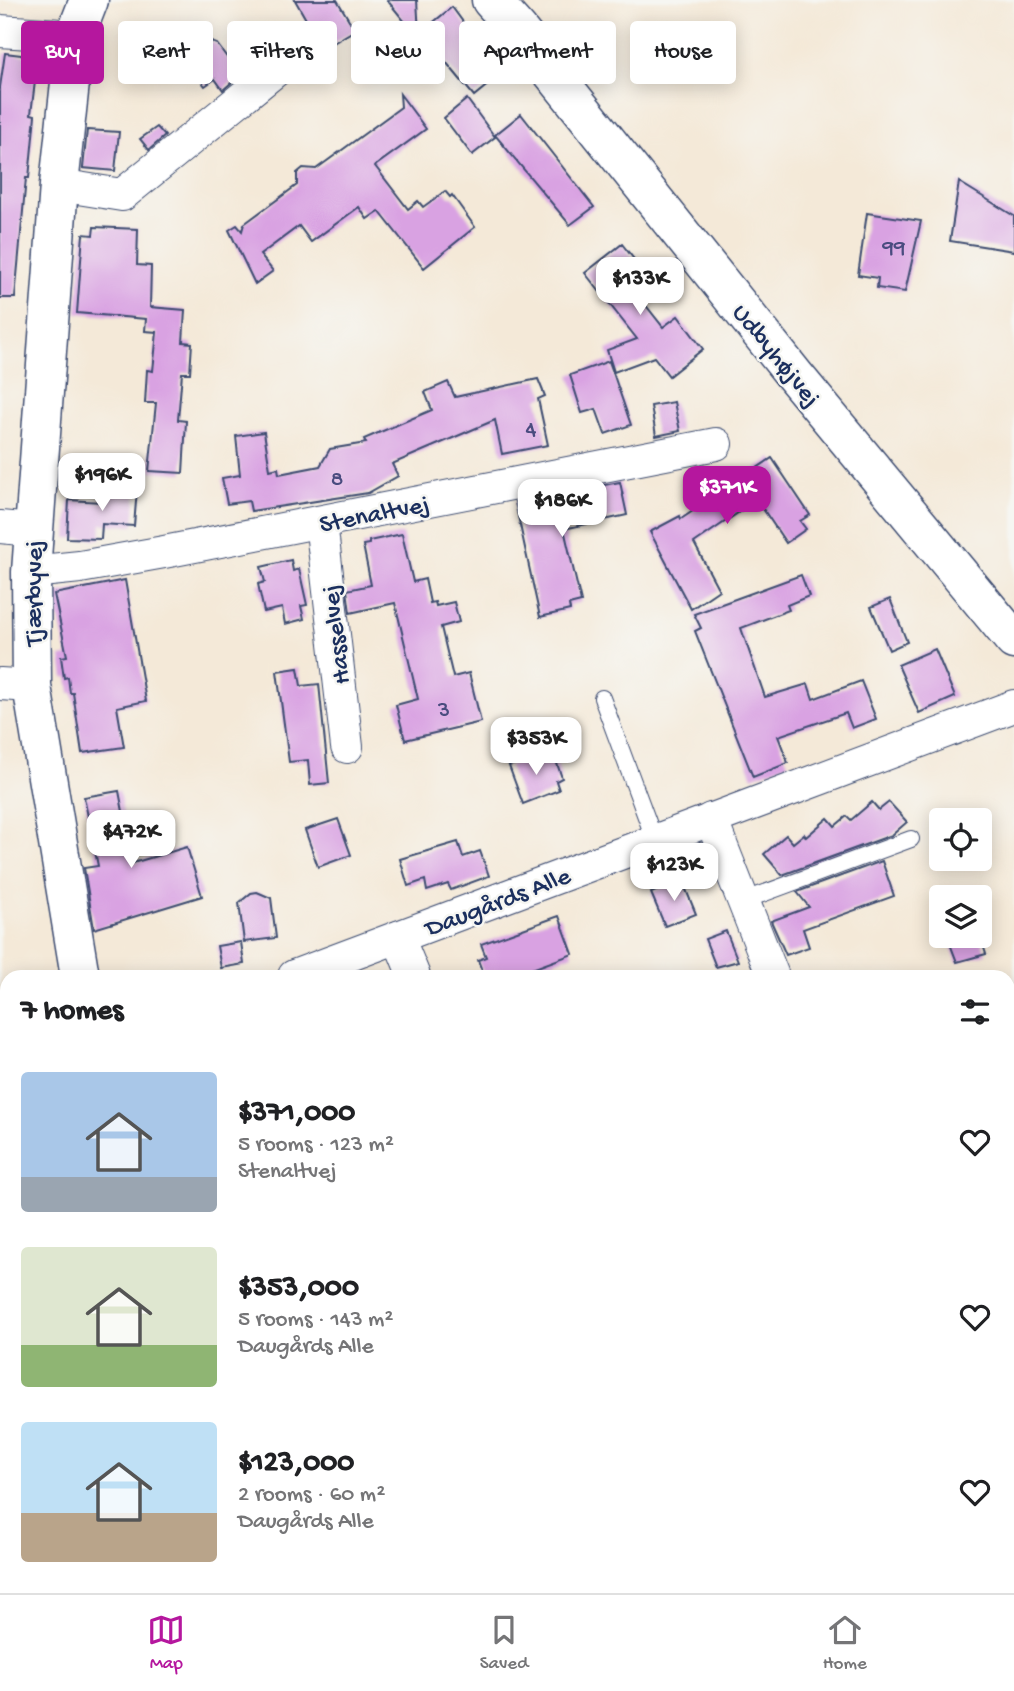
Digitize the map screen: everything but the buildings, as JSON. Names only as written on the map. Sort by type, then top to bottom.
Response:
[{"type":"street","name":"Tjærbyvej","points":[[81,21],[89,0]]},
{"type":"street","name":"Udbyhøjvej","points":[[491,0],[527,41],[795,376],[1014,640]]},
{"type":"street","points":[[0,31],[21,32]]},
{"type":"street","name":"Tjærbyvej","points":[[70,84],[16,529],[31,572],[16,685],[79,970]]},
{"type":"street","points":[[59,185],[122,195],[259,84]]},
{"type":"street","name":"Stenaltvej","points":[[31,572],[80,567],[321,522],[716,444]]},
{"type":"street","name":"Hasselvej","points":[[321,522],[347,747]]},
{"type":"street","name":"Daugårds Alle","points":[[310,970],[1014,706]]},
{"type":"street","points":[[711,819],[771,970]]},
{"type":"street","points":[[398,937],[412,970]]},
{"type":"lane","points":[[602,698],[655,841]]},
{"type":"lane","points":[[743,901],[911,839]]}]
